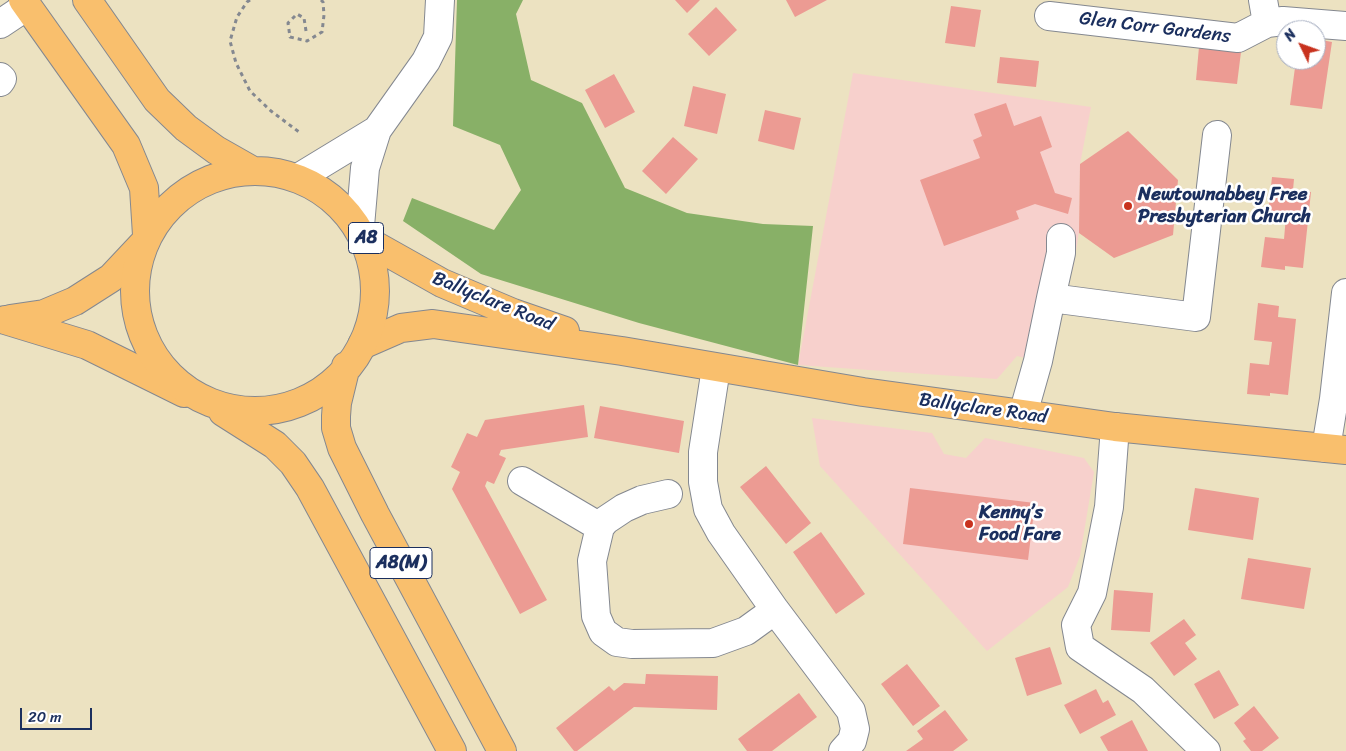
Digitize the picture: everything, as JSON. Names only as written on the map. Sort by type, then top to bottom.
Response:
[{"type":"main road","name":"A8","points":[[87,0],[157,100],[186,128],[216,150],[253,171]]},
{"type":"main road","name":"A8","points":[[25,3],[126,145],[144,188],[144,240],[135,270],[132,297],[135,317],[144,340],[160,367],[184,393],[202,404],[223,412],[256,412],[282,406],[327,383],[346,366],[362,344],[373,318],[378,289],[376,266],[364,234],[349,212],[328,193],[298,178],[274,172],[253,171],[226,178],[200,188],[171,205],[159,218],[144,240]]},
{"type":"main road","name":"Ballyclare Road","points":[[364,234],[442,283],[513,313],[622,351]]},
{"type":"main road","points":[[2,320],[44,314],[75,301],[111,278],[144,240]]},
{"type":"main road","points":[[2,320],[87,345],[184,393]]},
{"type":"main road","name":"Ballyclare Road","points":[[362,344],[401,328],[433,324],[622,351],[863,392],[1115,426],[1336,449]]},
{"type":"main road","name":"A8(M)","points":[[346,366],[337,403],[336,416],[336,428],[342,448],[375,514],[502,751]]},
{"type":"main road","name":"A8(M)","points":[[223,412],[275,445],[293,463],[310,488],[452,751]]},
{"type":"street","points":[[364,234],[365,168],[377,130],[426,61],[438,37],[440,0]]},
{"type":"street","points":[[0,24],[25,3]]},
{"type":"street","name":"Glen Corr Gardens","points":[[1049,16],[1081,10],[1238,38],[1265,12],[1283,21],[1346,26]]},
{"type":"street","points":[[0,77],[2,79],[0,82]]},
{"type":"street","points":[[298,178],[377,130]]},
{"type":"street","points":[[1051,298],[1196,317],[1217,134]]},
{"type":"street","points":[[1023,414],[1038,362],[1061,253],[1061,238]]},
{"type":"street","points":[[1336,449],[1334,399],[1346,293]]},
{"type":"street","points":[[716,368],[703,452],[702,482],[708,509],[720,533],[851,712],[855,729],[852,741],[842,751]]},
{"type":"street","points":[[1115,426],[1107,516],[1092,593],[1076,624],[1080,647],[1143,690],[1206,751]]},
{"type":"street","points":[[522,481],[600,528]]},
{"type":"street","points":[[668,494],[642,500],[624,508],[606,520],[600,528],[592,561],[596,616],[603,632],[617,642],[632,644],[713,643],[746,630],[775,610]]},
{"type":"path","points":[[250,0],[236,17],[230,41],[236,63],[250,91],[271,112],[299,132]]},
{"type":"path","points":[[306,30],[304,18],[297,14],[288,22],[290,37],[307,41],[322,32],[324,15],[323,2],[321,0]]},
{"type":"shaded area","points":[[853,73],[1091,107],[1080,164],[1079,232],[1073,269],[1051,298],[1038,361],[1017,356],[997,379],[798,365]]},
{"type":"shaded area","points":[[812,418],[932,433],[944,454],[966,458],[985,438],[1084,458],[1094,472],[1080,556],[1068,587],[987,651],[820,466]]},
{"type":"green space","points":[[457,0],[523,0],[516,14],[531,80],[582,103],[625,188],[687,213],[763,224],[813,226],[798,365],[639,323],[481,274],[403,221],[412,198],[494,230],[521,190],[500,145],[453,126]]},
{"type":"building","points":[[675,0],[700,0],[687,13]]},
{"type":"building","points":[[786,0],[827,0],[795,17]]},
{"type":"building","points":[[951,6],[981,10],[975,47],[945,43]]},
{"type":"building","points":[[716,7],[737,30],[709,56],[688,34]]},
{"type":"building","points":[[1326,41],[1332,42],[1322,109],[1290,105],[1295,70],[1326,70]]},
{"type":"building","points":[[1199,47],[1241,52],[1237,84],[1196,80]]},
{"type":"building","points":[[1000,57],[1039,61],[1036,87],[997,83]]},
{"type":"building","points":[[614,74],[635,112],[605,128],[585,90]]},
{"type":"building","points":[[693,86],[726,94],[717,134],[684,126]]},
{"type":"building","points":[[1006,103],[1014,126],[1041,116],[1052,147],[1040,152],[1055,193],[1072,198],[1068,214],[1035,204],[1016,211],[1019,219],[944,246],[920,180],[980,158],[973,140],[982,136],[974,114]]},
{"type":"building","points":[[765,110],[801,118],[794,150],[758,141]]},
{"type":"building","name":"Newtownabbey Free Presbyterian Church","points":[[1128,131],[1178,180],[1173,235],[1114,258],[1079,233],[1080,164]]},
{"type":"building","points":[[673,137],[698,159],[666,194],[642,171]]},
{"type":"building","points":[[1272,177],[1294,179],[1293,190],[1311,192],[1303,268],[1285,266],[1285,270],[1261,267],[1265,237],[1284,239],[1286,216],[1268,214]]},
{"type":"building","points":[[1258,303],[1279,306],[1278,317],[1296,319],[1288,395],[1270,393],[1270,396],[1247,394],[1250,363],[1269,365],[1272,342],[1254,340]]},
{"type":"building","points":[[584,405],[588,437],[501,450],[499,455],[506,458],[494,484],[487,481],[485,486],[547,600],[520,614],[452,489],[460,472],[451,467],[467,433],[477,437],[485,420]]},
{"type":"building","points":[[600,406],[684,421],[679,453],[594,438]]},
{"type":"building","points":[[766,466],[811,523],[786,544],[740,487]]},
{"type":"building","name":"Kenny’s Food Fare","points":[[910,488],[1035,503],[1028,560],[903,544]]},
{"type":"building","points":[[1195,488],[1259,498],[1253,540],[1188,530]]},
{"type":"building","points":[[821,532],[865,594],[836,614],[793,552]]},
{"type":"building","points":[[1248,558],[1311,568],[1304,609],[1241,599]]},
{"type":"building","points":[[1114,590],[1153,593],[1150,632],[1111,630]]},
{"type":"building","points":[[1184,619],[1196,635],[1185,643],[1197,659],[1174,676],[1150,643]]},
{"type":"building","points":[[1050,647],[1062,684],[1027,696],[1015,658]]},
{"type":"building","points":[[907,664],[940,706],[913,726],[881,684]]},
{"type":"building","points":[[1219,670],[1239,705],[1214,719],[1194,684]]},
{"type":"building","points":[[646,674],[718,676],[717,710],[634,707],[577,751],[574,751],[556,728],[609,686],[614,691],[624,683],[645,684]]},
{"type":"building","points":[[1096,689],[1103,703],[1108,700],[1116,715],[1080,734],[1064,705]]},
{"type":"building","points":[[799,693],[817,717],[772,751],[747,751],[738,739]]},
{"type":"building","points":[[1254,706],[1279,738],[1262,751],[1251,751],[1243,741],[1246,739],[1234,723]]},
{"type":"building","points":[[945,710],[968,740],[953,751],[906,751],[923,739],[917,731]]},
{"type":"building","points":[[1132,720],[1148,751],[1108,751],[1100,737]]},
{"type":"place","name":"Newtownabbey Free Presbyterian Church","points":[[1128,206]]},
{"type":"place","name":"Kenny’s Food Fare","points":[[969,524]]}]
